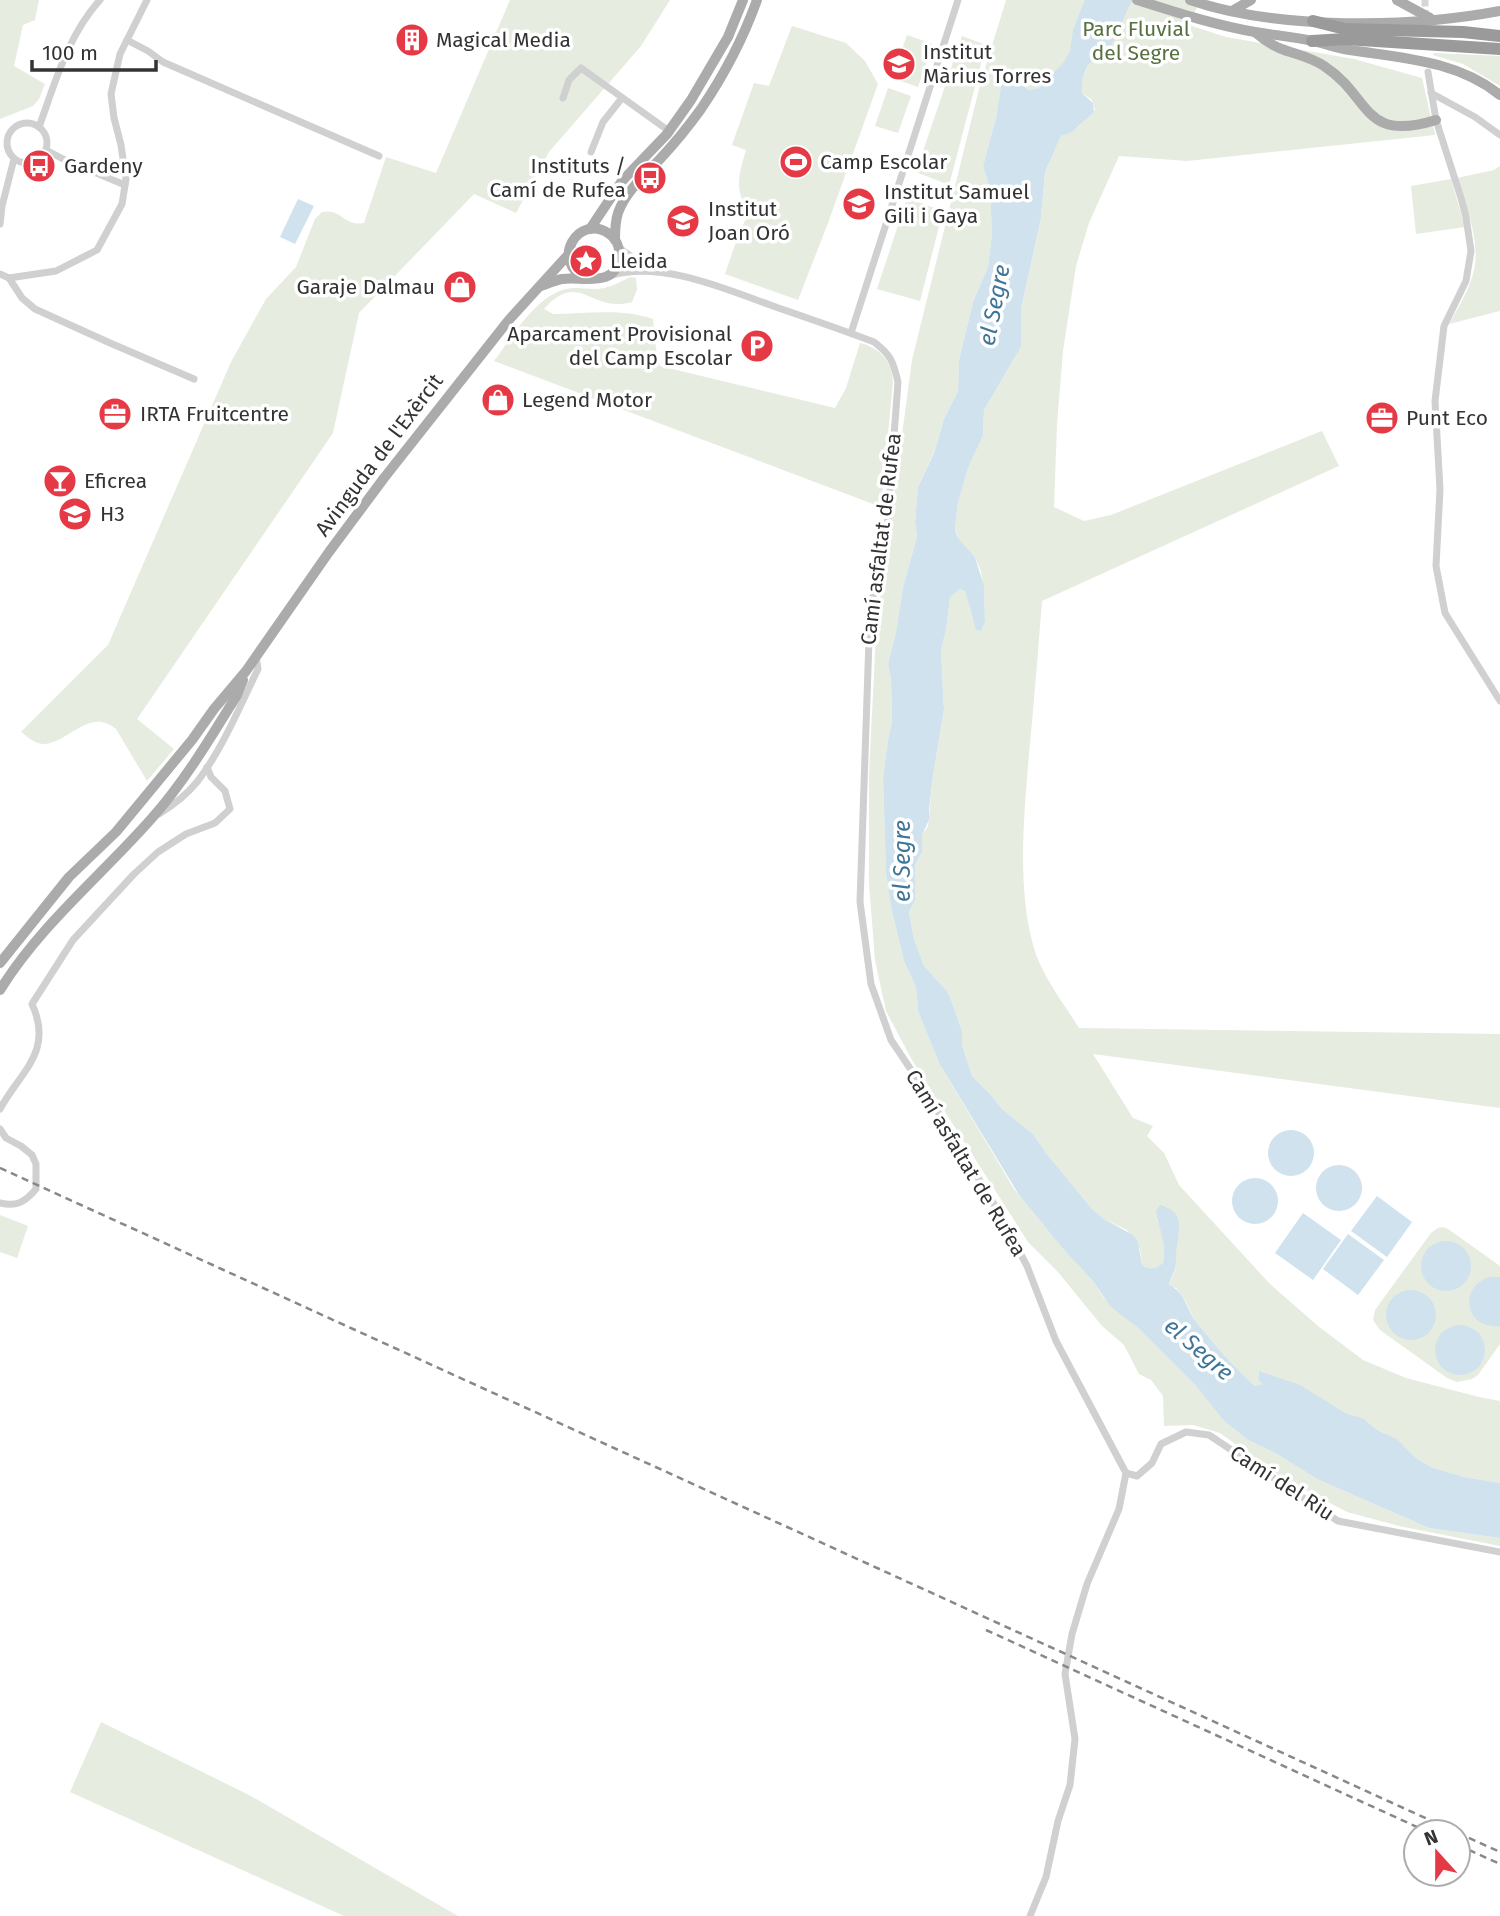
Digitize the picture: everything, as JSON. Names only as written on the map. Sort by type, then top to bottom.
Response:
[{"type":"highway","points":[[1313,21],[1345,29],[1463,32],[1500,36]]},
{"type":"highway","points":[[1312,41],[1345,40],[1500,49]]},
{"type":"main road","points":[[590,229],[622,181],[669,131],[709,70],[743,0]]},
{"type":"main road","points":[[540,287],[562,279],[597,280],[608,276],[616,268],[620,258],[615,223],[618,212],[626,197],[684,132],[709,97],[737,48],[757,0]]},
{"type":"main road","points":[[1137,0],[1253,32],[1406,57],[1453,68],[1500,95]]},
{"type":"main road","points":[[1190,0],[1230,11],[1313,21],[1370,23],[1473,16],[1500,11]]},
{"type":"main road","points":[[1230,11],[1251,0]]},
{"type":"main road","points":[[1397,0],[1432,19]]},
{"type":"main road","points":[[1253,32],[1281,49],[1322,64],[1349,89],[1371,116],[1380,122],[1400,127],[1436,120]]},
{"type":"main road","points":[[586,279],[573,270],[568,255],[577,235],[590,229],[600,229],[608,233],[617,244]]},
{"type":"main road","name":"Avinguda de l'Exèrcit","points":[[0,963],[69,877],[139,806],[246,671],[392,468],[508,321],[568,255]]},
{"type":"main road","name":"Avinguda de l'Exèrcit","points":[[0,990],[19,961],[63,908],[152,818],[195,762],[237,695],[246,671]]},
{"type":"street","points":[[39,127],[75,34],[100,0]]},
{"type":"street","points":[[0,274],[9,278],[56,271],[97,250],[122,204],[126,178],[111,94],[120,54],[147,0]]},
{"type":"street","points":[[608,276],[629,270],[651,271],[718,286],[851,333],[958,0]]},
{"type":"street","points":[[127,40],[163,62],[379,156]]},
{"type":"street","points":[[563,97],[569,80],[581,68],[669,131]]},
{"type":"street","points":[[1428,72],[1436,120],[1466,217],[1471,251],[1466,281],[1444,326],[1435,401],[1440,489],[1436,566],[1445,613],[1500,701]]},
{"type":"street","points":[[1431,93],[1475,117],[1500,135]]},
{"type":"street","points":[[591,152],[603,122],[622,98]]},
{"type":"street","points":[[26,123],[39,127],[46,137],[46,150],[32,163],[14,159],[7,148],[9,133],[13,128],[26,123]]},
{"type":"street","points":[[0,130],[9,133]]},
{"type":"street","points":[[46,150],[125,186]]},
{"type":"street","points":[[0,225],[14,159]]},
{"type":"street","points":[[617,244],[651,271]]},
{"type":"street","points":[[9,278],[22,298],[35,309],[194,379]]},
{"type":"street","name":"Camí asfaltat de Rufea","points":[[851,333],[874,342],[888,352],[894,363],[898,382],[887,530],[870,610],[860,902],[871,984],[891,1040],[988,1193],[1027,1266],[1056,1341],[1126,1473]]},
{"type":"street","points":[[152,818],[173,805],[195,784],[207,767],[258,669],[256,656]]},
{"type":"street","points":[[207,767],[219,787]]},
{"type":"street","points":[[0,1109],[32,1065],[38,1046],[37,1015],[32,1004],[73,940],[158,852],[186,834],[215,823],[230,809],[226,791],[206,782],[195,784]]},
{"type":"street","points":[[0,1129],[6,1138],[32,1155],[36,1164],[36,1189],[26,1201],[14,1205],[0,1203]]},
{"type":"street","name":"Camí del Riu","points":[[1126,1473],[1137,1476],[1152,1463],[1161,1444],[1186,1432],[1209,1435],[1338,1521],[1500,1552]]},
{"type":"street","points":[[1030,1916],[1046,1877],[1058,1821],[1070,1785],[1075,1738],[1065,1674],[1072,1634],[1087,1584],[1119,1509],[1126,1473]]},
{"type":"green space","points":[[0,0],[39,0],[35,20],[23,25],[14,66],[45,84],[33,106],[0,119]]},
{"type":"green space","points":[[510,0],[670,0],[641,46],[549,152],[516,213],[474,194],[359,313],[333,433],[137,719],[174,749],[147,781],[116,729],[106,723],[88,724],[54,742],[45,744],[32,740],[21,732],[108,645],[231,362],[266,299],[296,267],[315,219],[322,212],[329,211],[357,224],[364,223],[386,157],[436,173]]},
{"type":"green space","name":"Parc Fluvial del Segre","points":[[1006,0],[1200,0],[1189,25],[1226,37],[1354,59],[1422,78],[1435,135],[1187,161],[1119,156],[1089,223],[1076,266],[1063,351],[1054,507],[1084,521],[1111,515],[1322,431],[1339,466],[1042,601],[1025,801],[1023,875],[1028,922],[1037,956],[1047,978],[1079,1028],[1500,1034],[1500,1108],[1093,1054],[1133,1118],[1153,1126],[1147,1136],[1164,1153],[1179,1185],[1270,1284],[1318,1326],[1363,1360],[1406,1378],[1500,1401],[1500,1483],[1464,1477],[1431,1467],[1363,1418],[1347,1414],[1287,1381],[1259,1371],[1258,1379],[1264,1384],[1255,1386],[1235,1368],[1195,1321],[1176,1288],[1169,1286],[1176,1265],[1179,1230],[1176,1216],[1167,1207],[1157,1219],[1163,1241],[1163,1263],[1152,1268],[1142,1265],[1140,1249],[1127,1230],[1104,1219],[1092,1209],[1033,1134],[1002,1109],[972,1076],[962,1043],[962,1031],[950,997],[924,966],[914,939],[909,912],[915,900],[915,865],[922,852],[922,835],[928,826],[944,709],[941,650],[950,597],[960,589],[965,591],[973,620],[985,621],[981,571],[975,557],[958,538],[955,528],[958,503],[968,468],[983,436],[984,410],[1021,347],[1021,309],[1041,218],[1045,172],[1061,136],[1077,128],[1095,110],[1092,100],[1082,93],[1086,70],[1063,64],[1039,88],[1029,90],[1011,70],[1004,73],[996,118],[983,166],[990,189],[992,234],[988,267],[973,302],[959,360],[958,391],[944,419],[934,452],[918,487],[915,522],[917,537],[903,587],[888,664],[892,721],[883,777],[886,873],[904,961],[916,987],[918,1011],[939,1063],[1014,1189],[1092,1280],[1104,1298],[1196,1386],[1223,1420],[1248,1440],[1317,1479],[1429,1528],[1500,1538],[1500,1546],[1399,1526],[1347,1512],[1281,1477],[1220,1433],[1193,1425],[1164,1426],[1163,1396],[1151,1380],[1139,1374],[1124,1345],[1102,1326],[1058,1272],[1028,1242],[912,1060],[886,1011],[875,960],[869,884],[869,775],[880,600],[912,360],[980,85]]},
{"type":"green space","name":"Camp Escolar","points":[[792,26],[846,43],[865,61],[878,84],[798,300],[725,274],[740,230],[749,214],[739,189],[746,150],[732,145],[754,83],[769,86]]},
{"type":"green space","points":[[907,35],[933,44],[918,87],[892,78]]},
{"type":"green space","points":[[962,36],[986,45],[949,185],[916,172]]},
{"type":"green space","points":[[1433,53],[1500,56],[1500,86],[1463,64]]},
{"type":"green space","points":[[888,88],[911,96],[898,133],[875,126]]},
{"type":"green space","points":[[1500,166],[1500,311],[1449,324],[1473,274],[1476,250],[1472,225],[1457,178],[1494,170]]},
{"type":"green space","points":[[1451,179],[1465,227],[1416,234],[1411,186]]},
{"type":"green space","points":[[907,198],[943,211],[920,301],[877,289]]},
{"type":"green space","points":[[630,277],[636,278],[637,290],[632,302],[606,303],[577,292],[556,298],[544,309],[553,314],[616,313],[653,319],[660,366],[835,408],[846,388],[860,343],[884,356],[893,382],[881,507],[494,361],[526,319],[555,293],[571,288],[604,288]]},
{"type":"green space","points":[[0,1215],[28,1226],[17,1258],[0,1252]]},
{"type":"green space","points":[[1443,1227],[1500,1266],[1500,1344],[1478,1375],[1457,1382],[1447,1378],[1380,1330],[1373,1320],[1375,1310],[1431,1233]]},
{"type":"green space","points":[[101,1722],[251,1796],[458,1916],[344,1916],[70,1792]]},
{"type":"water","name":"el Segre","points":[[1085,0],[1132,0],[1109,50],[1087,66],[1082,81],[1082,93],[1093,103],[1094,112],[1072,132],[1061,136],[1045,172],[1041,218],[1021,309],[1021,347],[984,410],[983,436],[968,468],[958,503],[956,533],[975,557],[984,586],[985,621],[981,631],[976,630],[965,591],[960,589],[950,597],[941,650],[944,709],[929,820],[922,835],[922,852],[915,865],[915,900],[909,912],[914,939],[924,966],[950,997],[962,1031],[962,1044],[972,1076],[1002,1109],[1033,1134],[1092,1209],[1133,1235],[1138,1242],[1142,1265],[1152,1268],[1163,1263],[1163,1243],[1156,1211],[1160,1205],[1177,1216],[1179,1226],[1176,1266],[1169,1285],[1183,1297],[1194,1319],[1240,1372],[1255,1386],[1263,1384],[1258,1379],[1259,1371],[1300,1385],[1347,1414],[1363,1418],[1376,1429],[1398,1440],[1416,1458],[1431,1467],[1464,1477],[1500,1483],[1500,1538],[1429,1528],[1317,1479],[1248,1440],[1223,1420],[1196,1386],[1137,1327],[1111,1307],[1092,1280],[1019,1195],[939,1063],[918,1011],[916,987],[904,961],[886,873],[883,777],[892,721],[888,664],[903,587],[917,537],[915,522],[918,487],[934,453],[944,419],[958,391],[959,360],[973,302],[988,267],[992,234],[990,189],[983,166],[996,118],[1003,75],[1011,70],[1029,90],[1039,88],[1064,62],[1070,51],[1073,30]]},
{"type":"water","points":[[298,199],[314,206],[295,244],[280,237]]},
{"type":"water","points":[[1291,1130],[1307,1137],[1314,1153],[1307,1169],[1291,1176],[1275,1169],[1268,1153],[1275,1137]]},
{"type":"water","points":[[1339,1165],[1355,1172],[1362,1188],[1355,1204],[1339,1211],[1323,1204],[1316,1188],[1323,1172]]},
{"type":"water","points":[[1255,1178],[1271,1185],[1278,1201],[1271,1217],[1255,1224],[1239,1217],[1232,1201],[1239,1185]]},
{"type":"water","points":[[1377,1196],[1412,1222],[1387,1257],[1351,1231]]},
{"type":"water","points":[[1303,1213],[1341,1240],[1313,1280],[1275,1253]]},
{"type":"water","points":[[1348,1234],[1384,1260],[1358,1295],[1323,1269]]},
{"type":"water","points":[[1446,1241],[1464,1248],[1471,1266],[1464,1284],[1446,1291],[1428,1284],[1421,1266],[1428,1248]]},
{"type":"water","points":[[1489,1277],[1500,1277],[1500,1326],[1479,1322],[1470,1307],[1472,1290],[1479,1282]]},
{"type":"water","points":[[1411,1290],[1429,1297],[1436,1315],[1429,1333],[1411,1340],[1393,1333],[1386,1315],[1393,1297]]},
{"type":"water","points":[[1460,1325],[1478,1332],[1485,1350],[1478,1368],[1460,1375],[1442,1368],[1435,1350],[1442,1332]]},
{"type":"tunnel","points":[[1425,0],[1425,17]]},
{"type":"railway","points":[[0,1168],[1425,1818]]},
{"type":"railway","points":[[986,1630],[1402,1820]]},
{"type":"railway","points":[[1472,1839],[1500,1852]]},
{"type":"railway","points":[[1472,1851],[1500,1864]]},
{"type":"place","name":"Magical Media","points":[[412,40]]},
{"type":"place","name":"Institut Màrius Torres","points":[[899,64]]},
{"type":"place","name":"Camp Escolar","points":[[796,162]]},
{"type":"place","name":"Gardeny","points":[[39,166]]},
{"type":"place","name":"Instituts / Camí de Rufea","points":[[650,178]]},
{"type":"place","name":"Institut Samuel Gili i Gaya","points":[[859,204]]},
{"type":"place","name":"Institut Joan Oró","points":[[683,221]]},
{"type":"place","name":"Lleida","points":[[586,261]]},
{"type":"place","name":"Garaje Dalmau","points":[[460,287]]},
{"type":"place","name":"Aparcament Provisional del Camp Escolar","points":[[757,346]]},
{"type":"place","name":"Legend Motor","points":[[498,400]]},
{"type":"place","name":"IRTA Fruitcentre","points":[[115,414]]},
{"type":"place","name":"Punt Eco","points":[[1382,418]]},
{"type":"place","name":"Eficrea","points":[[60,481]]},
{"type":"place","name":"H3","points":[[75,514]]}]
